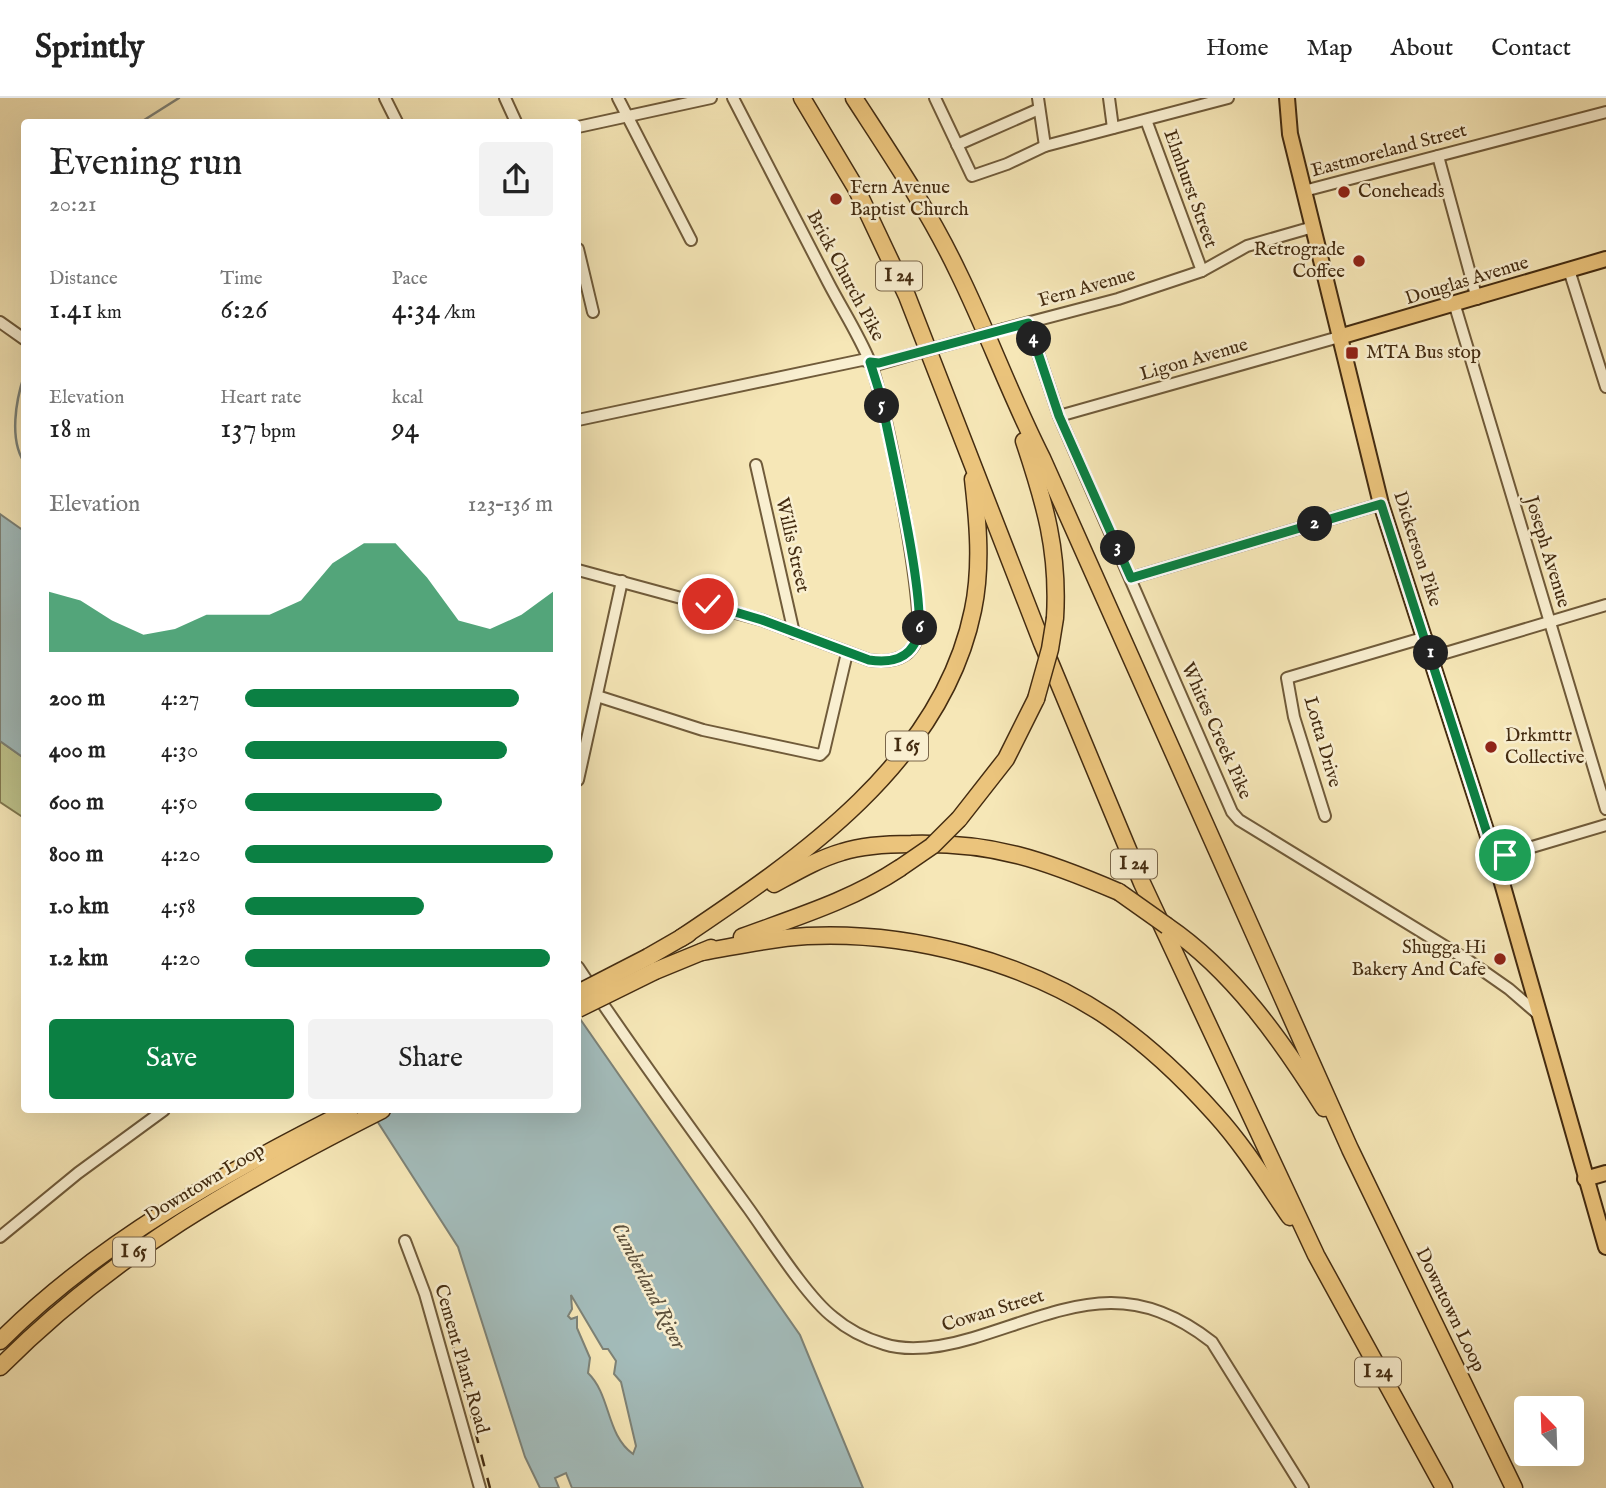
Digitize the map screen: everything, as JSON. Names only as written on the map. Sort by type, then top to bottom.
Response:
[{"type":"highway","name":"I 24","points":[[802,98],[857,190],[886,247],[1142,883],[1315,1255],[1444,1488]]},
{"type":"highway","name":"I 24","points":[[854,98],[922,203],[959,274],[1007,389],[1053,483],[1350,1149]]},
{"type":"highway","name":"I 65","points":[[581,992],[651,964],[702,952],[830,905],[873,886],[932,846],[959,819],[1006,759],[1036,699],[1050,649],[1055,618],[1055,550],[1047,507],[1007,389]]},
{"type":"highway","name":"I 65","points":[[581,1007],[651,964],[681,938],[786,865],[849,811],[883,776],[939,700],[957,659],[974,601],[979,570],[972,466]]},
{"type":"highway","points":[[681,938],[807,866],[844,851],[888,844],[955,843],[1004,849],[1057,865],[1119,892],[1189,941],[1232,981],[1279,1042],[1350,1149]]},
{"type":"highway","points":[[702,952],[807,936],[856,936],[920,945],[967,956],[1020,973],[1066,994],[1109,1018],[1149,1049],[1216,1115],[1315,1255]]},
{"type":"highway","name":"Downtown Loop","points":[[0,1367],[119,1262],[345,1113]]},
{"type":"highway","name":"Downtown Loop","points":[[0,1341],[114,1246],[208,1184],[375,1113]]},
{"type":"highway","name":"Downtown Loop","points":[[1350,1149],[1514,1488]]},
{"type":"main road","name":"Dickerson Pike","points":[[1287,98],[1290,134],[1381,504],[1495,858],[1606,1247]]},
{"type":"main road","name":"Douglas Avenue","points":[[1339,337],[1455,306],[1606,259]]},
{"type":"main road","points":[[1585,1179],[1606,1173]]},
{"type":"street","points":[[385,98],[396,119]]},
{"type":"street","points":[[505,98],[515,119]]},
{"type":"street","points":[[618,98],[691,240]]},
{"type":"street","points":[[581,126],[711,98]]},
{"type":"street","name":"Brick Church Pike","points":[[733,98],[870,362],[880,394],[918,601],[920,627],[913,647],[899,659],[886,663],[847,653]]},
{"type":"street","points":[[935,98],[972,176],[1007,164],[1045,146],[1228,98]]},
{"type":"street","points":[[1109,98],[1113,128]]},
{"type":"street","points":[[957,145],[1038,104],[1045,146]]},
{"type":"street","name":"Eastmoreland Street","points":[[1304,191],[1606,112]]},
{"type":"street","name":"Elmhurst Street","points":[[1146,120],[1202,271]]},
{"type":"street","points":[[1438,156],[1477,299]]},
{"type":"street","name":"Fern Avenue","points":[[581,419],[862,360],[879,363],[911,355],[1202,271],[1247,246],[1313,227]]},
{"type":"street","points":[[581,262],[593,312]]},
{"type":"street","points":[[1569,270],[1606,387]]},
{"type":"street","name":"Joseph Avenue","points":[[1455,306],[1606,809]]},
{"type":"street","points":[[0,322],[21,337]]},
{"type":"street","name":"Whites Creek Pike","points":[[1028,323],[1059,416],[1222,790],[1239,820],[1469,961],[1538,1014]]},
{"type":"street","name":"Ligon Avenue","points":[[1059,416],[1339,337]]},
{"type":"street","name":"Willis Street","points":[[756,466],[794,632]]},
{"type":"street","points":[[1131,578],[1381,504]]},
{"type":"street","points":[[581,571],[762,620],[847,653],[824,751],[820,755],[703,730],[597,696]]},
{"type":"street","points":[[581,767],[622,581]]},
{"type":"street","points":[[1432,657],[1606,605]]},
{"type":"street","name":"Lotta Drive","points":[[1325,816],[1295,720],[1287,678],[1426,637]]},
{"type":"street","points":[[1495,858],[1606,825]]},
{"type":"street","name":"Cowan Street","points":[[581,971],[773,1242],[832,1317],[884,1344],[926,1347],[949,1345],[1065,1307],[1130,1303],[1153,1309],[1194,1328],[1212,1342],[1303,1488]]},
{"type":"street","points":[[0,1237],[78,1173],[160,1113]]},
{"type":"street","name":"Cement Plant Road","points":[[405,1241],[425,1294],[480,1488]]},
{"type":"green space","points":[[0,741],[21,756],[21,816],[0,802]]},
{"type":"water","points":[[0,514],[21,529],[21,756],[0,741]]},
{"type":"water","name":"Cumberland River","points":[[581,1020],[800,1335],[863,1488],[572,1488],[566,1473],[555,1478],[559,1488],[540,1488],[525,1457],[458,1247],[372,1113],[581,1113]],"holes":[[[571,1295],[603,1349],[608,1349],[616,1361],[614,1374],[621,1382],[636,1446],[633,1454],[618,1436],[601,1392],[588,1373],[590,1358],[577,1328],[577,1317],[571,1319],[568,1316],[572,1309]]]},
{"type":"waterway","points":[[146,119],[179,98]]},
{"type":"waterway","points":[[21,388],[15,419],[21,457]]},
{"type":"railway","points":[[439,1292],[490,1488]]},
{"type":"place","name":"Coneheads","points":[[1344,192]]},
{"type":"place","name":"Fern Avenue Baptist Church","points":[[836,199]]},
{"type":"place","name":"Retrograde Coffee","points":[[1359,261]]},
{"type":"place","name":"MTA Bus stop","points":[[1352,353]]},
{"type":"place","name":"Drkmttr Collective","points":[[1491,747]]},
{"type":"place","name":"Shugga Hi Bakery And Cafe","points":[[1500,959]]},
{"type":"route","points":[[708,604],[762,620],[869,660],[886,663],[899,659],[913,647],[920,627],[918,601],[880,394],[870,362],[879,363],[1028,323],[1059,416],[1131,578],[1381,504],[1495,858],[1505,855]]}]
